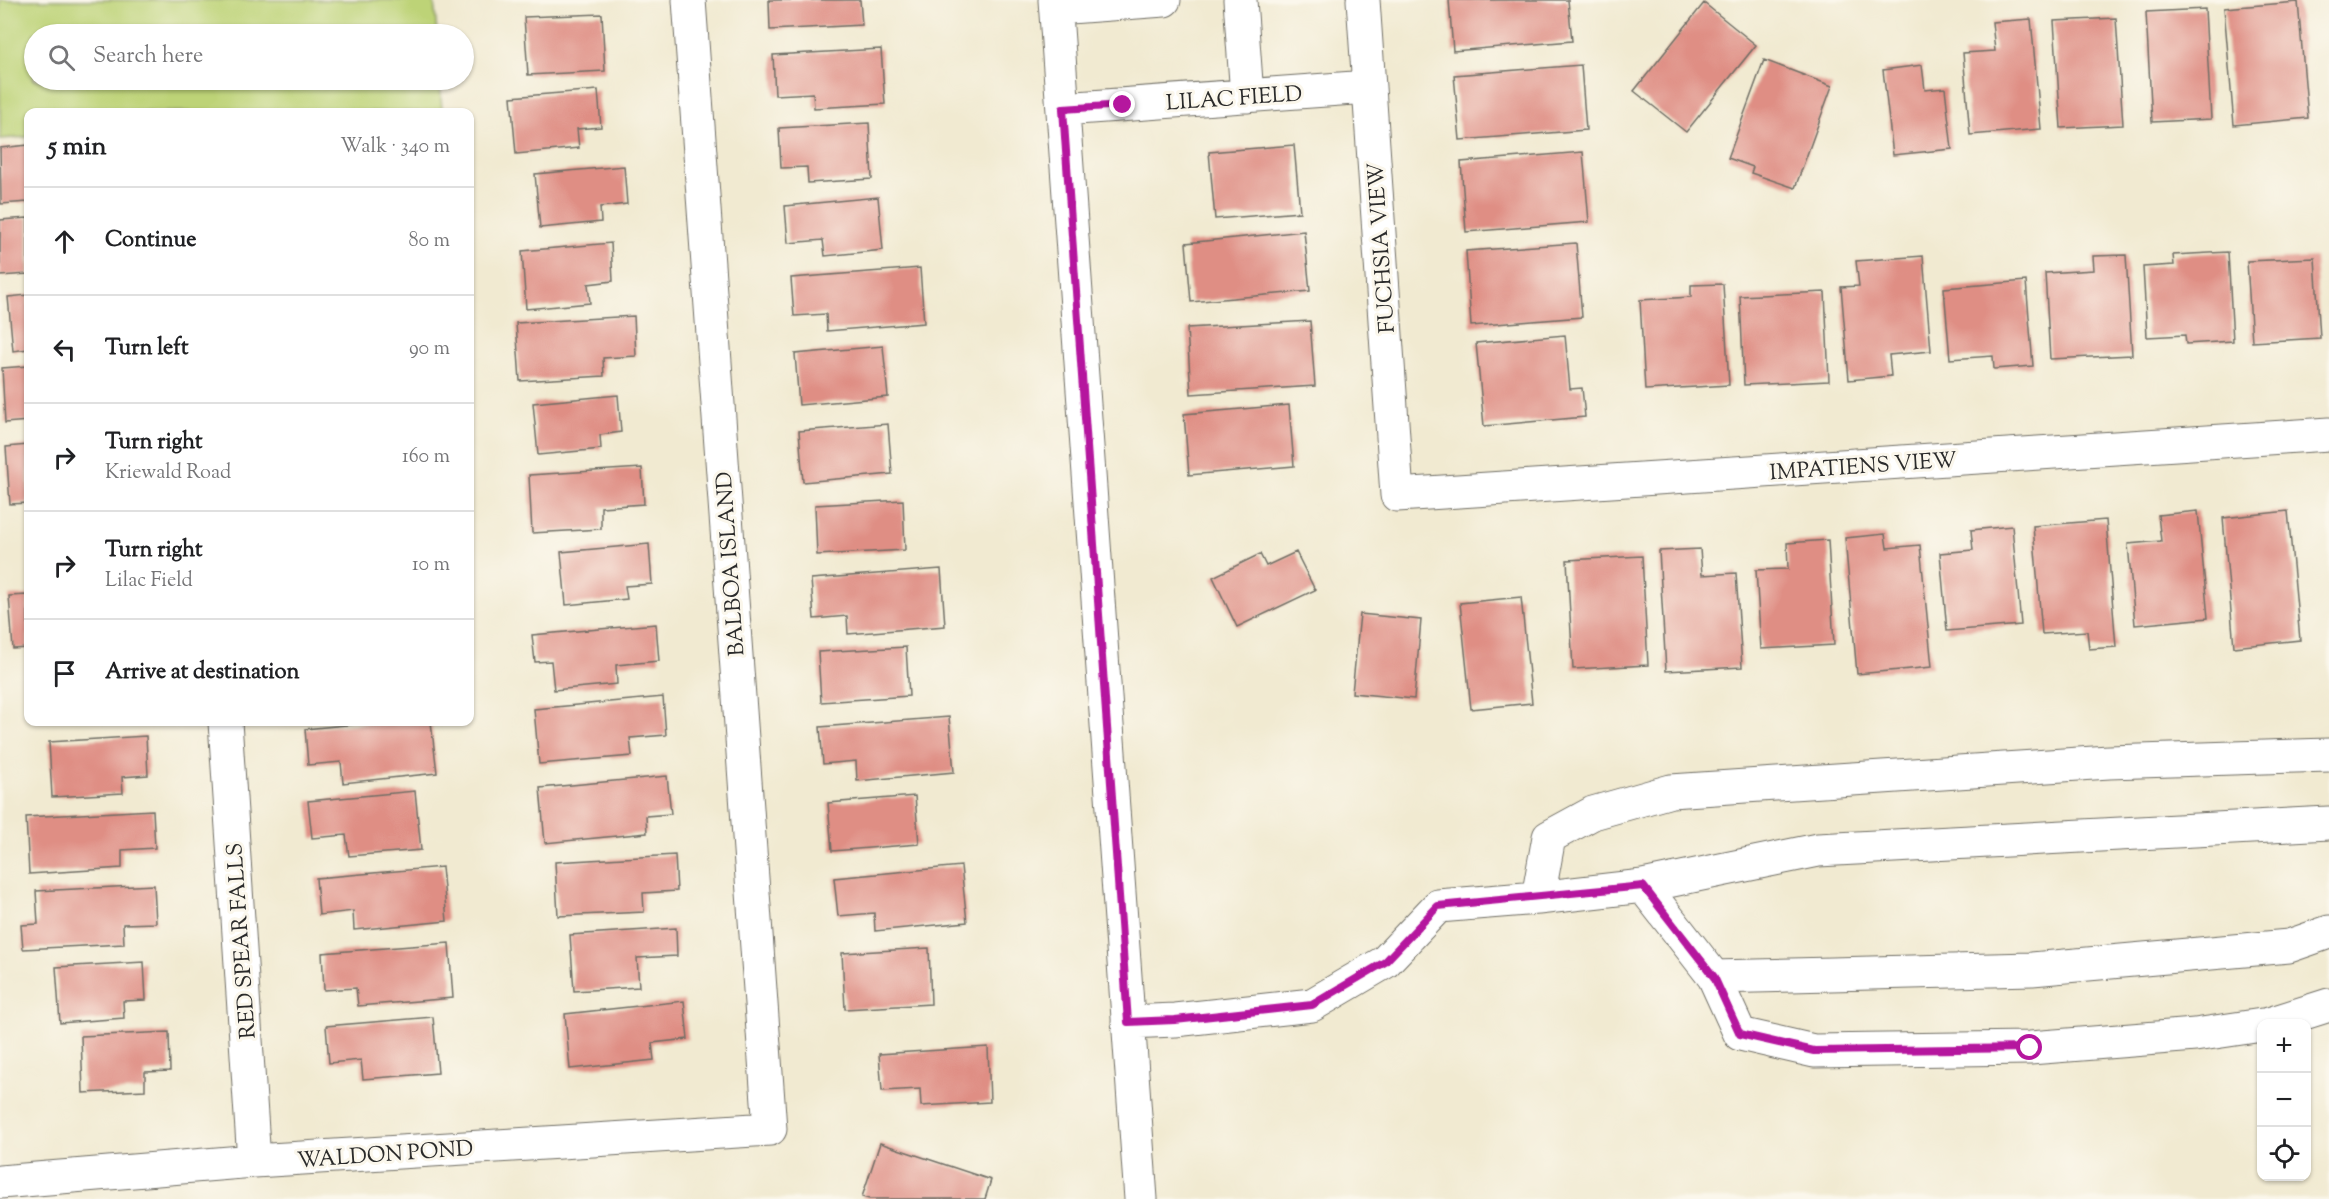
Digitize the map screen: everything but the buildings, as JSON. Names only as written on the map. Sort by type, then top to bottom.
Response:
[{"type":"street","name":"BALBOA ISLAND","points":[[689,0],[770,1129]]},
{"type":"street","points":[[1141,1199],[1055,4],[1164,0]]},
{"type":"street","points":[[1240,0],[1247,96]]},
{"type":"street","name":"FUCHSIA VIEW","points":[[1363,0],[1397,495]]},
{"type":"street","name":"LILAC FIELD","points":[[1063,109],[1368,87]]},
{"type":"street","name":"IMPATIENS VIEW","points":[[1397,495],[2329,434]]},
{"type":"street","name":"RED SPEAR FALLS","points":[[225,726],[254,1161]]},
{"type":"street","points":[[1538,898],[1549,837],[1593,813],[1671,791],[2109,762],[2329,755]]},
{"type":"street","points":[[1128,1022],[1175,1020],[1312,1005],[1385,962],[1438,906],[1643,886],[1818,850],[2329,823]]},
{"type":"street","points":[[1643,886],[1714,977],[1740,1034],[1814,1051],[2030,1048],[2195,1035],[2257,1026]]},
{"type":"street","points":[[1714,977],[2032,969],[2289,946],[2329,932]]},
{"type":"street","points":[[2282,1019],[2329,1005]]},
{"type":"street","name":"WALDON POND","points":[[0,1182],[254,1161],[770,1129]]},
{"type":"green space","points":[[0,0],[434,0],[436,24],[24,24],[24,90],[441,90],[442,108],[24,108],[24,137],[0,139]]},
{"type":"route","points":[[1123,105],[1063,109],[1128,1022],[1175,1020],[1312,1005],[1385,962],[1438,906],[1643,886],[1714,977],[1740,1034],[1814,1051],[2030,1048]]}]
